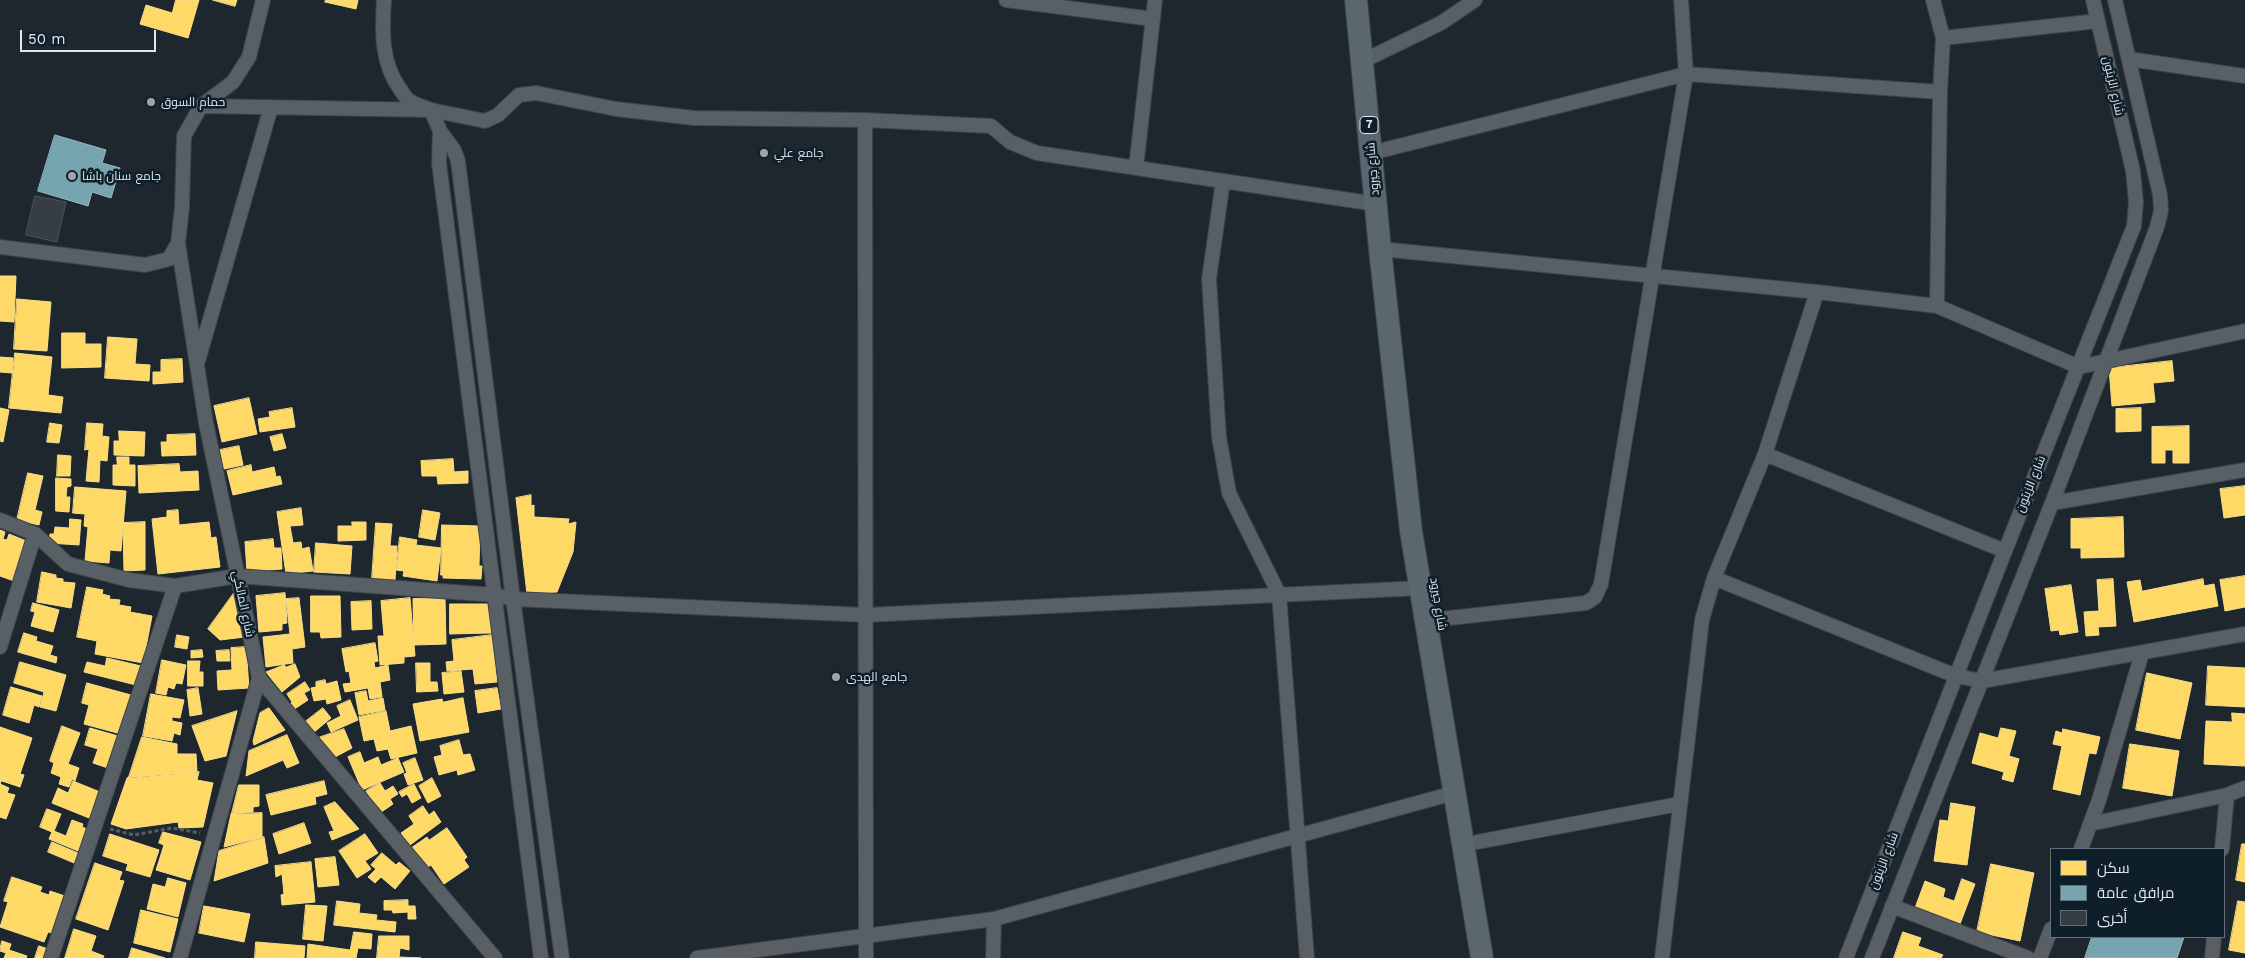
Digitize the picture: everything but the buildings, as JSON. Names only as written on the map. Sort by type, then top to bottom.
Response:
[{"type":"main road","name":"شارع جيرود","points":[[1356,0],[1380,249],[1411,531],[1482,958]]},
{"type":"main road","name":"شارع جيرود","points":[[1380,249],[1496,958]]},
{"type":"street","points":[[201,106],[233,82],[249,57],[263,0]]},
{"type":"street","points":[[384,0],[382,31],[384,50],[398,86],[409,101],[431,110],[440,131],[454,150],[458,161],[513,599],[562,958]]},
{"type":"street","points":[[1006,0],[1153,19]]},
{"type":"street","points":[[1136,168],[1155,0]]},
{"type":"street","points":[[1363,61],[1441,23],[1475,0]]},
{"type":"street","points":[[1440,620],[1586,603],[1595,597],[1601,584],[1686,74],[1681,0]]},
{"type":"street","points":[[1933,0],[1943,38],[1940,92],[1938,306]]},
{"type":"street","name":"شارع الزيتون","points":[[1846,958],[2004,551],[2134,226],[2136,202],[2132,171],[2093,0]]},
{"type":"street","name":"شارع الزيتون","points":[[1872,958],[2052,503],[2157,227],[2161,211],[2160,195],[2115,0]]},
{"type":"street","points":[[1943,38],[2098,21]]},
{"type":"street","points":[[2128,59],[2245,76]]},
{"type":"street","points":[[1371,153],[1686,74],[1940,92]]},
{"type":"street","points":[[201,106],[431,110],[485,120],[498,115],[519,95],[536,94],[616,109],[694,118],[865,120],[991,126],[1010,142],[1037,153],[1376,204]]},
{"type":"street","name":"شارع المالكي","points":[[180,958],[259,678],[206,423],[178,243],[182,208],[184,136],[201,106]]},
{"type":"street","points":[[196,365],[271,107]]},
{"type":"street","points":[[865,120],[866,958]]},
{"type":"street","points":[[440,131],[439,163],[541,958]]},
{"type":"street","points":[[1223,181],[1209,279],[1219,437],[1229,493],[1279,594],[1306,958]]},
{"type":"street","points":[[0,247],[145,265],[169,260],[178,243]]},
{"type":"street","points":[[1380,249],[1817,292],[1938,306],[2079,366],[2245,331]]},
{"type":"street","points":[[1662,958],[1702,620],[1714,578],[1765,454],[1817,292]]},
{"type":"street","points":[[1765,454],[2004,551]]},
{"type":"street","points":[[2052,503],[2245,470]]},
{"type":"street","points":[[0,520],[35,534],[68,564],[130,580],[175,586],[237,576],[495,595],[513,599],[866,615],[1420,588]]},
{"type":"street","points":[[0,647],[35,534]]},
{"type":"street","points":[[1714,578],[1956,676],[1982,681],[2245,634]]},
{"type":"street","points":[[51,958],[175,586]]},
{"type":"street","points":[[2081,848],[2142,653]]},
{"type":"street","points":[[259,678],[495,958]]},
{"type":"street","points":[[2090,824],[2227,794],[2245,788]]},
{"type":"street","points":[[697,958],[994,919],[1454,793]]},
{"type":"street","points":[[2222,848],[2227,794]]},
{"type":"street","points":[[1477,842],[1679,804]]},
{"type":"street","points":[[1892,906],[2028,958]]},
{"type":"street","points":[[993,958],[994,919]]},
{"type":"street","points":[[2040,958],[2050,932]]},
{"type":"street","points":[[2212,958],[2214,938]]},
{"type":"path","points":[[95,824],[134,835],[172,828],[214,836]]},
{"type":"place","name":"حمام السوق","points":[[151,102]]},
{"type":"place","name":"جامع علي","points":[[764,153]]},
{"type":"place","name":"جامع سنان باشا","points":[[72,176]]},
{"type":"place","name":"جامع الهدى","points":[[836,677]]}]
